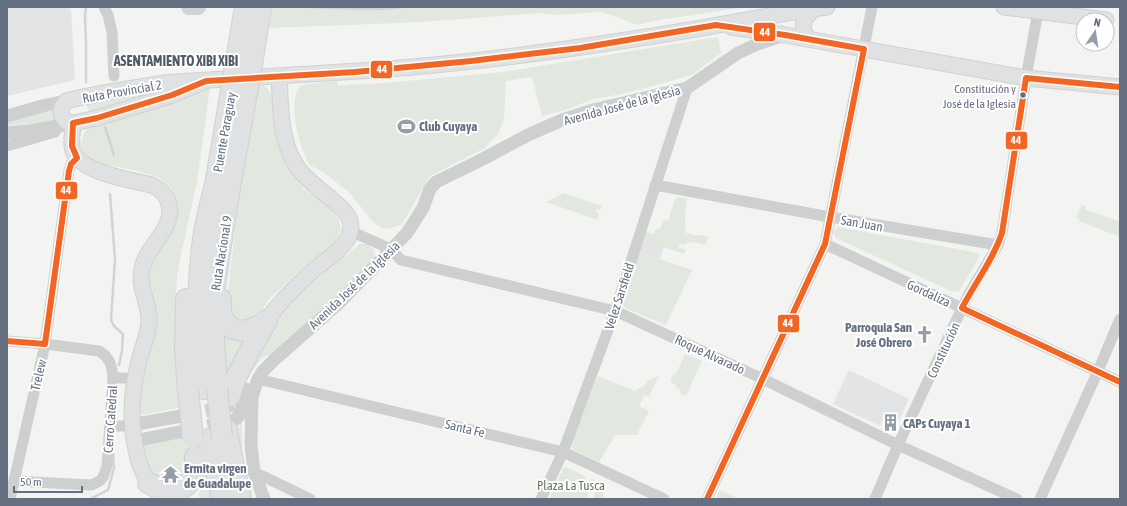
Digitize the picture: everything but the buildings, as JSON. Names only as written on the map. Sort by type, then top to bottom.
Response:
[{"type":"highway","name":"Puente Paraguay","points":[[219,189],[245,7]]},
{"type":"highway","name":"Ruta Nacional 9","points":[[222,499],[212,433],[219,395],[212,320],[215,285],[227,210],[219,189],[251,71],[261,7]]},
{"type":"highway","points":[[219,189],[198,226],[193,245],[186,299],[184,350],[219,395]]},
{"type":"highway","points":[[227,210],[228,236],[220,308],[222,316],[225,323],[236,330],[253,329],[260,326],[267,320]]},
{"type":"highway","points":[[148,483],[166,492],[173,492],[187,485],[194,473],[195,457],[212,433],[219,395],[232,387],[243,363],[267,320]]},
{"type":"highway","name":"Ruta Nacional 9","points":[[212,433],[236,499]]},
{"type":"highway","points":[[212,433],[228,437],[241,499]]},
{"type":"highway","points":[[193,499],[194,490],[200,477],[200,471],[195,457]]},
{"type":"main road","points":[[1004,7],[1075,16]]},
{"type":"main road","points":[[206,81],[394,69],[508,57],[580,48],[821,8]]},
{"type":"main road","points":[[808,39],[804,30],[804,21],[806,16],[821,8]]},
{"type":"main road","points":[[716,25],[785,35]]},
{"type":"main road","name":"Avenida José de la Iglesia","points":[[785,35],[1026,78],[1120,87]]},
{"type":"main road","points":[[267,320],[283,299],[337,251],[345,242],[351,225],[346,213],[301,172],[290,153],[286,143],[281,112],[279,76]]},
{"type":"main road","name":"Ruta Provincial 2","points":[[69,101],[166,83],[206,81]]},
{"type":"main road","name":"Ruta Provincial 2","points":[[74,124],[172,95],[206,81]]},
{"type":"main road","points":[[69,101],[80,102],[84,110],[82,119],[74,124],[72,142],[73,151],[77,158],[86,166],[95,170],[157,187],[164,194],[169,204],[169,221],[163,232],[148,252],[144,259],[142,268],[141,287],[148,308],[149,328],[140,353],[135,378],[131,425],[134,442],[145,478],[155,490],[162,495],[173,499]]},
{"type":"street","points":[[104,7],[108,15],[112,32],[114,76]]},
{"type":"street","points":[[707,499],[825,244],[872,7]]},
{"type":"street","name":"Constitución","points":[[874,499],[962,308],[998,245],[1002,233],[1038,11]]},
{"type":"street","points":[[738,53],[751,30],[761,21],[778,14]]},
{"type":"street","name":"Avenida José de la Iglesia","points":[[219,395],[244,393],[248,385],[258,379],[275,359],[340,302],[407,233],[423,208],[430,189],[436,182],[528,135],[562,120],[593,110],[686,88],[738,53],[757,44],[785,35]]},
{"type":"street","name":"Velez Sarsfield","points":[[541,499],[563,452],[615,311],[686,88]]},
{"type":"street","name":"Ruta Provincial 2","points":[[7,116],[46,105],[69,101]]},
{"type":"street","points":[[7,146],[74,124]]},
{"type":"street","name":"Ruta Provincial 2","points":[[7,132],[30,131],[74,124]]},
{"type":"street","name":"Trelew","points":[[10,499],[45,344],[69,171],[77,158]]},
{"type":"street","name":"San Juan","points":[[655,185],[830,217],[998,245]]},
{"type":"street","name":"Roque Alvarado","points":[[350,231],[391,248],[401,260],[615,311],[763,378],[898,445],[1017,499]]},
{"type":"street","name":"Gordaliza","points":[[825,244],[1120,382]]},
{"type":"street","points":[[1040,499],[1098,371],[1120,318]]},
{"type":"street","points":[[7,340],[45,344]]},
{"type":"street","name":"Cerro Catedral","points":[[14,481],[91,484],[100,481],[104,476],[107,466],[113,378],[112,367],[105,355],[99,351],[45,344]]},
{"type":"street","points":[[113,378],[135,378]]},
{"type":"street","points":[[258,379],[252,397],[251,445],[254,472],[264,499]]},
{"type":"street","name":"Santa Fe","points":[[258,379],[563,452],[664,499]]},
{"type":"street","name":"Avenida José de la Iglesia","points":[[212,433],[240,416],[219,395]]},
{"type":"street","points":[[110,427],[131,425],[187,415]]},
{"type":"street","points":[[134,442],[212,433]]},
{"type":"street","points":[[254,472],[310,499]]},
{"type":"shaded area","points":[[7,7],[62,7],[71,9],[75,80],[7,96]]},
{"type":"shaded area","points":[[271,7],[416,7],[388,10],[367,10]]},
{"type":"shaded area","points":[[642,240],[664,247],[660,259],[638,252]]},
{"type":"shaded area","points":[[849,370],[909,399],[899,420],[886,414],[880,426],[833,404]]},
{"type":"green space","points":[[416,7],[747,7],[665,19],[636,25],[600,12],[556,15],[541,13],[422,22],[268,28],[271,8],[374,10]]},
{"type":"green space","name":"Club Cuyaya","points":[[718,37],[721,53],[692,75],[623,94],[593,99],[566,110],[542,116],[532,77],[506,81],[504,118],[498,134],[485,148],[430,176],[401,225],[391,228],[381,228],[377,225],[371,220],[349,192],[323,172],[309,165],[297,133],[294,110],[296,95],[298,89],[302,85],[337,81],[338,85],[373,84],[503,72]]},
{"type":"green space","points":[[263,85],[271,93],[276,128],[285,163],[304,189],[324,203],[335,214],[339,220],[341,229],[338,237],[330,246],[271,297],[262,310],[248,319],[243,320],[237,319],[231,313],[227,300],[241,181],[258,86]]},
{"type":"green space","points":[[210,87],[197,182],[177,277],[175,304],[176,336],[182,407],[143,415],[137,410],[147,267],[173,227],[177,213],[177,200],[171,188],[158,177],[130,169],[99,164],[86,156],[81,144],[87,129]]},
{"type":"green space","points":[[145,95],[89,113],[85,104]]},
{"type":"green space","points":[[59,108],[56,122],[7,126],[7,122]]},
{"type":"green space","points":[[563,193],[602,206],[600,210],[596,209],[596,212],[599,214],[597,220],[546,202]]},
{"type":"green space","points":[[678,197],[687,199],[685,217],[686,233],[709,236],[705,245],[687,242],[686,244],[680,244],[678,247],[686,250],[684,254],[642,240],[646,232],[654,234],[656,229],[660,229],[663,220],[668,221],[674,202]]},
{"type":"green space","points":[[1082,205],[1086,207],[1085,209],[1120,222],[1120,237],[1079,221],[1080,219],[1076,217]]},
{"type":"green space","points":[[838,227],[978,253],[980,256],[959,291],[953,292],[836,238],[834,230]]},
{"type":"green space","points":[[360,244],[367,244],[373,249],[374,257],[370,266],[284,343],[271,354],[262,358],[249,375],[235,398],[242,380],[278,317],[327,270]]},
{"type":"green space","points":[[638,252],[692,270],[666,325],[625,308],[621,302]]},
{"type":"green space","points":[[219,331],[246,338],[223,393]]},
{"type":"green space","points":[[685,354],[702,361],[686,396],[680,393],[681,390],[675,387],[676,385],[670,382],[674,373],[676,374]]},
{"type":"green space","points":[[598,376],[635,391],[645,385],[647,381],[659,376],[649,397],[645,395],[639,406],[649,411],[637,435],[615,435],[599,462],[573,450],[571,444]]},
{"type":"green space","points":[[240,417],[242,417],[242,464],[236,434],[240,424]]},
{"type":"green space","points":[[186,434],[191,470],[183,486],[151,477],[142,451],[143,445]]},
{"type":"green space","points":[[204,466],[213,499],[199,499],[203,482]]},
{"type":"green space","name":"Plaza La Tusca","points":[[564,467],[585,476],[589,491],[587,499],[549,499]]},
{"type":"green space","points":[[591,478],[604,485],[603,492],[605,499],[593,499],[595,491]]},
{"type":"green space","points":[[720,490],[739,499],[716,499]]},
{"type":"waterway","points":[[86,7],[86,82]]},
{"type":"waterway","points":[[189,7],[198,7]]},
{"type":"waterway","points":[[105,127],[114,155]]},
{"type":"waterway","points":[[110,194],[115,259],[111,320],[114,326],[123,334],[119,365]]},
{"type":"waterway","points":[[90,499],[108,490],[114,468],[113,452]]},
{"type":"tunnel","points":[[187,415],[234,405]]},
{"type":"tunnel","points":[[189,430],[228,421]]},
{"type":"transit line","name":"44","points":[[7,341],[45,344],[69,171],[71,164],[77,158],[72,146],[73,123],[97,118],[172,95],[206,81],[355,72],[471,61],[580,48],[716,25],[864,49],[825,244],[707,499]]},
{"type":"transit line","name":"44","points":[[1120,87],[1026,78],[1002,233],[989,262],[962,308],[1120,382]]},
{"type":"place","name":"Constitución y José de la Iglesia","points":[[1023,95]]},
{"type":"place","name":"Club Cuyaya","points":[[406,126]]},
{"type":"place","name":"Parroquia San José Obrero","points":[[925,334]]},
{"type":"place","name":"CAPs Cuyaya 1","points":[[890,423]]},
{"type":"place","name":"Ermita virgen de Guadalupe","points":[[171,475]]},
{"type":"district","name":"ASENTAMIENTO XIBI XIBI","points":[[176,61]]}]
